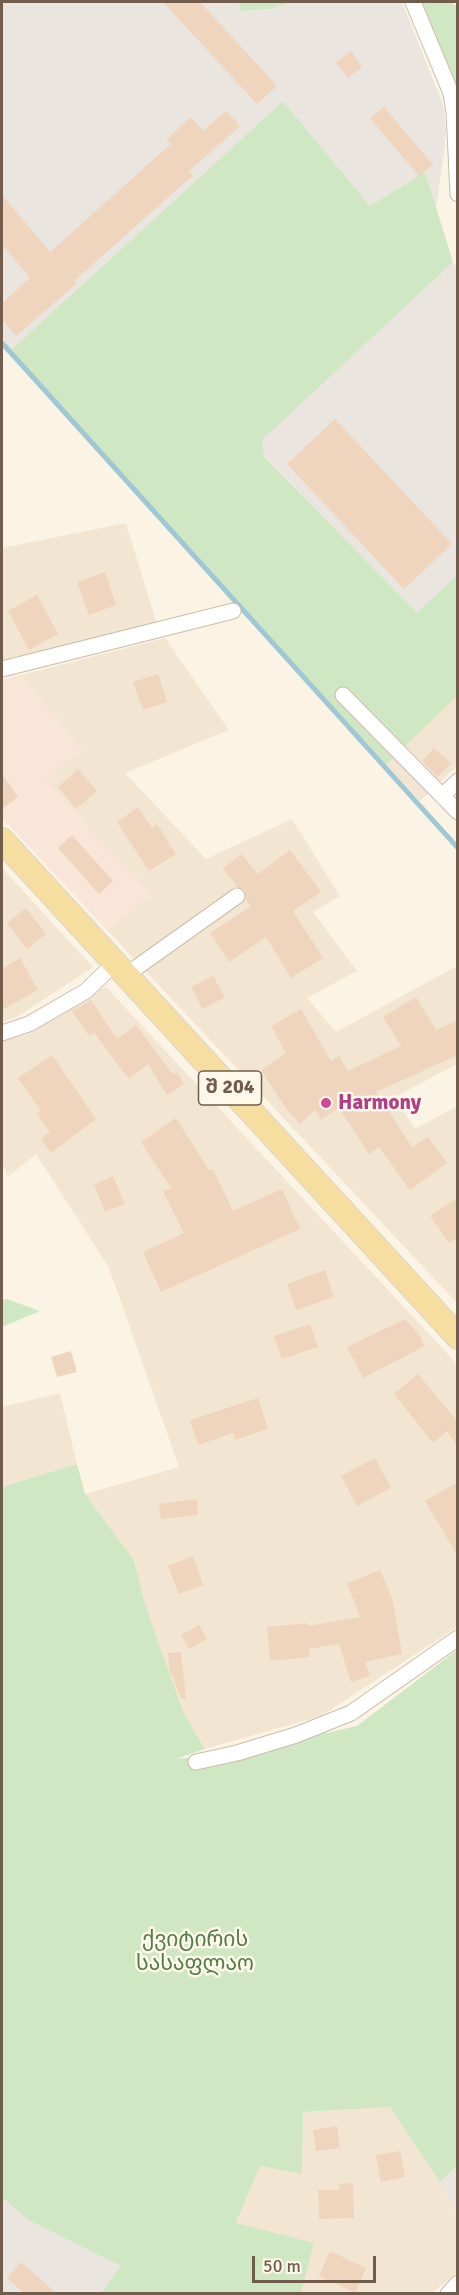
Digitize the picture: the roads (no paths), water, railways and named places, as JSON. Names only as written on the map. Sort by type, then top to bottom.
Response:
[{"type":"main road","name":"შ 204","points":[[2,840],[458,1337]]},
{"type":"street","points":[[413,2],[451,93],[457,186]]},
{"type":"street","points":[[2,669],[233,611]]},
{"type":"street","points":[[343,695],[458,812]]},
{"type":"street","points":[[442,795],[458,781]]},
{"type":"street","points":[[2,1033],[28,1024],[86,991],[237,896]]},
{"type":"street","points":[[196,1762],[237,1753],[296,1735],[351,1713],[458,1638]]},
{"type":"street","points":[[448,2294],[458,2283]]},
{"type":"waterway","points":[[2,343],[458,848]]},
{"type":"place","name":"Harmony","points":[[326,1103]]},
{"type":"park label","name":"ქვიტირის სასაფლაო","points":[[195,1952]]}]
